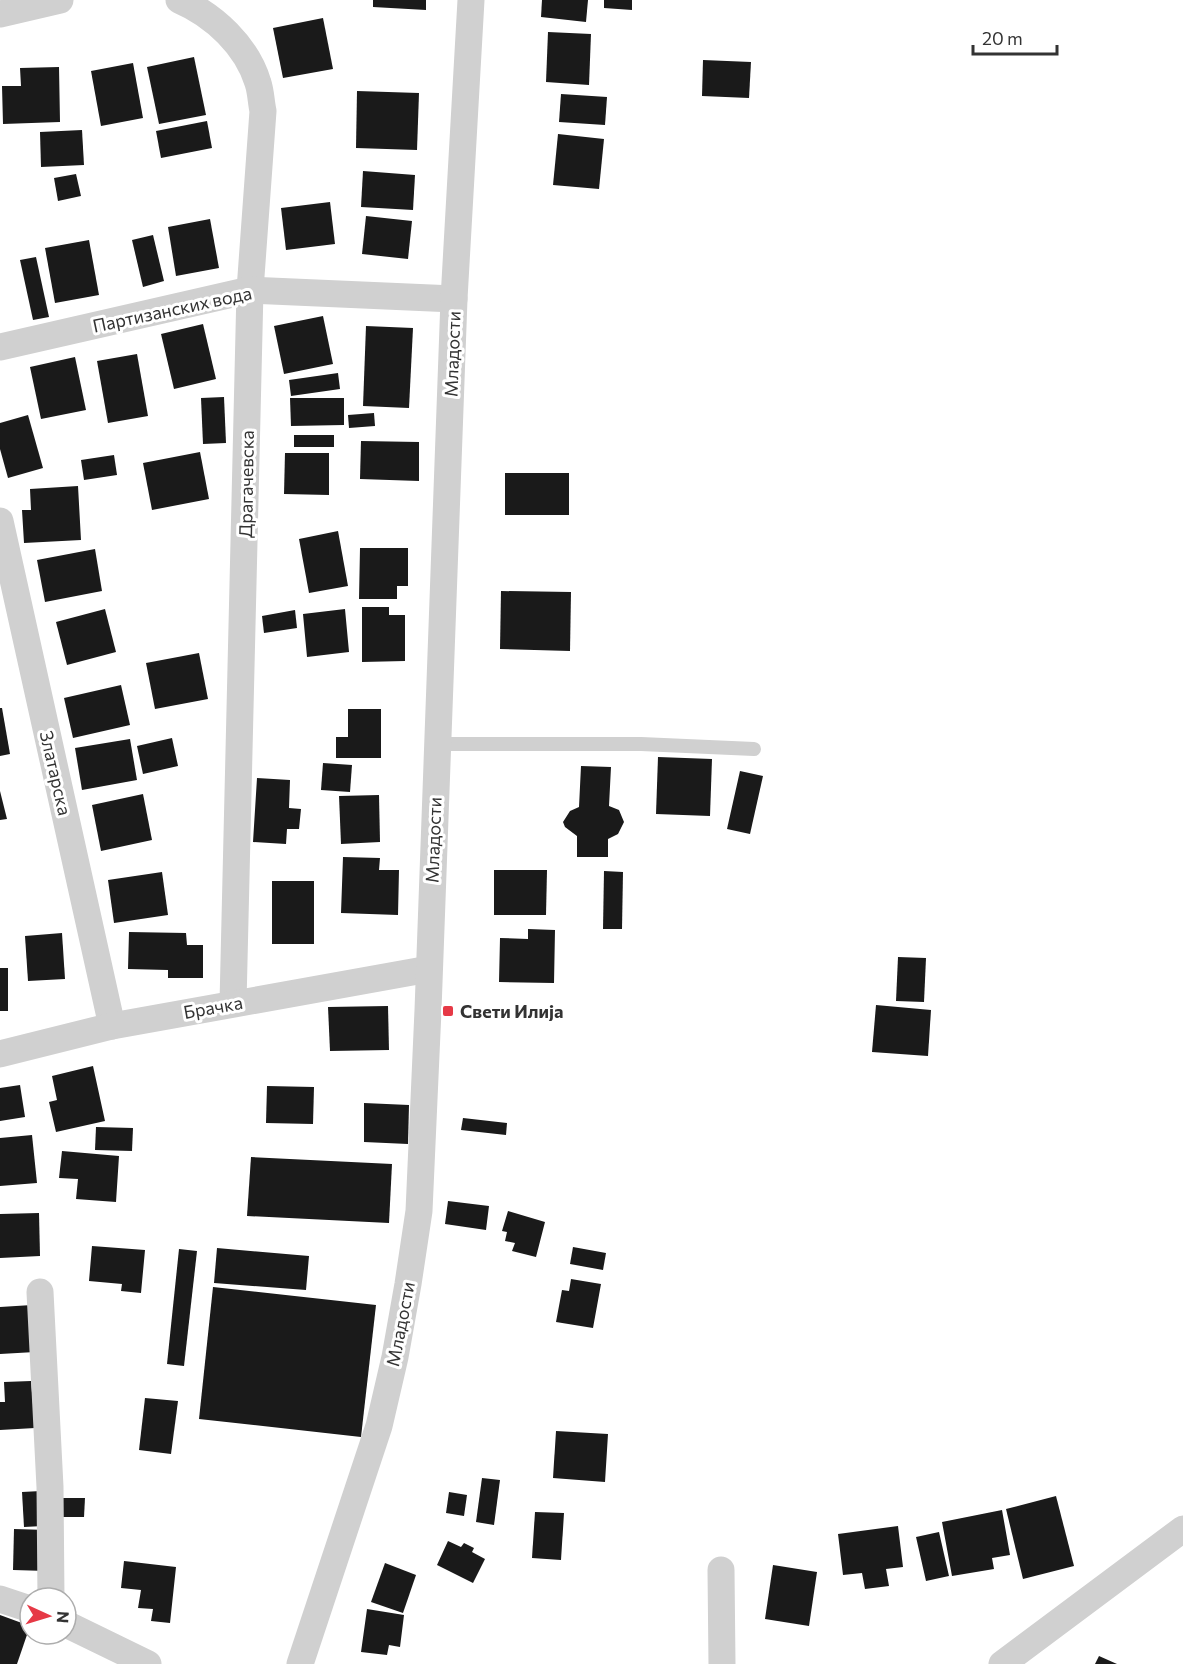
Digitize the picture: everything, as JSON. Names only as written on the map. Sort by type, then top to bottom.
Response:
[{"type":"street","points":[[0,14],[60,0]]},
{"type":"street","name":"Драгачевска","points":[[179,0],[197,8],[224,29],[250,62],[258,84],[263,111],[250,290],[233,1003]]},
{"type":"street","name":"Младости","points":[[300,1664],[372,1447],[395,1357],[418,1211],[454,299],[471,0]]},
{"type":"street","name":"Партизанских вода","points":[[0,348],[250,290],[454,299]]},
{"type":"street","name":"Златарска","points":[[0,521],[112,1026]]},
{"type":"street","name":"Брачка","points":[[0,1054],[112,1026],[429,969]]},
{"type":"street","points":[[40,1292],[50,1487],[51,1586]]},
{"type":"street","points":[[1002,1664],[1183,1529]]},
{"type":"street","points":[[721,1570],[722,1664]]},
{"type":"street","points":[[0,1599],[18,1605]]},
{"type":"street","points":[[78,1630],[148,1664]]},
{"type":"lane","points":[[437,744],[641,744],[754,748]]},
{"type":"building","points":[[373,0],[426,0],[426,10],[373,7]]},
{"type":"building","points":[[542,0],[588,0],[586,22],[541,17]]},
{"type":"building","points":[[604,0],[632,0],[632,10],[604,8]]},
{"type":"building","points":[[323,18],[333,69],[283,78],[273,28]]},
{"type":"building","points":[[548,32],[591,34],[589,85],[546,82]]},
{"type":"building","points":[[194,57],[206,115],[159,124],[147,67]]},
{"type":"building","points":[[703,60],[751,62],[749,98],[702,96]]},
{"type":"building","points":[[133,63],[143,118],[101,126],[91,71]]},
{"type":"building","points":[[59,67],[60,122],[3,124],[2,86],[21,86],[20,68]]},
{"type":"building","points":[[357,91],[419,93],[417,150],[356,148]]},
{"type":"building","points":[[561,94],[607,97],[605,125],[559,122]]},
{"type":"building","points":[[207,121],[212,148],[161,158],[156,131]]},
{"type":"building","points":[[82,130],[84,165],[41,167],[40,132]]},
{"type":"building","points":[[558,134],[604,139],[599,189],[553,185]]},
{"type":"building","points":[[363,171],[415,175],[413,210],[361,207]]},
{"type":"building","points":[[76,174],[81,196],[58,201],[54,178]]},
{"type":"building","points":[[330,202],[335,244],[286,250],[281,208]]},
{"type":"building","points":[[366,216],[412,221],[408,259],[362,254]]},
{"type":"building","points":[[210,219],[219,268],[176,276],[168,227]]},
{"type":"building","points":[[153,235],[164,281],[143,287],[132,240]]},
{"type":"building","points":[[89,240],[99,295],[55,303],[45,248]]},
{"type":"building","points":[[36,257],[49,317],[33,320],[20,260]]},
{"type":"building","points":[[323,316],[333,364],[284,374],[274,326]]},
{"type":"building","points":[[203,324],[216,379],[174,389],[161,334]]},
{"type":"building","points":[[366,326],[413,328],[409,408],[363,406]]},
{"type":"building","points":[[137,354],[148,416],[108,423],[97,361]]},
{"type":"building","points":[[75,357],[86,410],[41,419],[30,367]]},
{"type":"building","points":[[338,373],[340,389],[291,396],[289,380]]},
{"type":"building","points":[[224,397],[226,443],[203,444],[201,398]]},
{"type":"building","points":[[290,398],[344,398],[344,425],[291,426]]},
{"type":"building","points":[[374,413],[375,426],[349,428],[348,415]]},
{"type":"building","points":[[28,415],[43,468],[8,478],[0,449],[0,423]]},
{"type":"building","points":[[294,435],[334,435],[334,447],[294,447]]},
{"type":"building","points":[[361,441],[419,442],[419,481],[360,479]]},
{"type":"building","points":[[200,452],[209,499],[152,510],[143,463]]},
{"type":"building","points":[[285,453],[329,453],[329,495],[284,494]]},
{"type":"building","points":[[114,455],[117,475],[84,480],[81,460]]},
{"type":"building","points":[[505,473],[569,473],[569,515],[505,515]]},
{"type":"building","points":[[78,486],[81,540],[24,543],[22,510],[31,510],[30,489]]},
{"type":"building","points":[[338,531],[348,586],[309,593],[299,539]]},
{"type":"building","points":[[360,548],[408,548],[408,586],[397,586],[397,599],[359,599]]},
{"type":"building","points":[[95,549],[102,591],[45,602],[37,560]]},
{"type":"building","points":[[501,591],[571,592],[570,651],[500,649]]},
{"type":"building","points":[[362,607],[389,607],[389,615],[405,615],[405,661],[362,662]]},
{"type":"building","points":[[105,609],[116,652],[67,665],[56,622]]},
{"type":"building","points":[[345,609],[349,652],[307,657],[303,614]]},
{"type":"building","points":[[295,610],[297,628],[264,633],[262,616]]},
{"type":"building","points":[[199,653],[208,699],[155,709],[146,663]]},
{"type":"building","points":[[121,685],[130,725],[73,738],[64,698]]},
{"type":"building","points":[[0,708],[2,708],[10,754],[0,756]]},
{"type":"building","points":[[348,709],[381,709],[381,758],[336,758],[336,737],[348,737]]},
{"type":"building","points":[[172,738],[178,766],[143,774],[137,746]]},
{"type":"building","points":[[130,739],[137,780],[82,790],[75,748]]},
{"type":"building","points":[[658,757],[712,759],[710,816],[656,814]]},
{"type":"building","points":[[323,763],[352,765],[350,792],[321,790]]},
{"type":"building","points":[[581,766],[611,767],[609,806],[619,810],[624,822],[618,834],[608,839],[608,857],[577,857],[577,836],[565,827],[563,822],[570,811],[579,807]]},
{"type":"building","points":[[740,771],[763,776],[750,834],[727,829]]},
{"type":"building","points":[[257,778],[290,780],[289,808],[301,809],[299,829],[287,829],[286,844],[253,842]]},
{"type":"building","points":[[0,791],[7,819],[0,820]]},
{"type":"building","points":[[143,794],[152,840],[101,851],[92,805]]},
{"type":"building","points":[[379,795],[380,842],[341,844],[339,796]]},
{"type":"building","points":[[343,857],[380,858],[379,870],[399,870],[398,915],[341,913]]},
{"type":"building","points":[[494,870],[547,870],[546,915],[494,915]]},
{"type":"building","points":[[604,871],[623,872],[622,929],[603,929]]},
{"type":"building","points":[[162,872],[168,915],[114,923],[108,880]]},
{"type":"building","points":[[272,881],[314,881],[314,944],[272,944]]},
{"type":"building","points":[[528,929],[555,930],[554,983],[499,982],[500,938],[528,939]]},
{"type":"building","points":[[129,932],[186,933],[187,945],[203,945],[203,978],[168,978],[168,970],[128,969]]},
{"type":"building","points":[[62,933],[65,979],[28,981],[25,936]]},
{"type":"building","points":[[898,957],[926,958],[924,1002],[896,1001]]},
{"type":"building","points":[[0,968],[8,968],[8,1011],[0,1011]]},
{"type":"building","points":[[876,1005],[931,1010],[928,1056],[872,1052]]},
{"type":"building","points":[[388,1006],[389,1050],[330,1051],[328,1007]]},
{"type":"building","points":[[93,1066],[105,1121],[56,1132],[49,1102],[57,1100],[52,1076]]},
{"type":"building","points":[[20,1085],[25,1117],[0,1121],[0,1088]]},
{"type":"building","points":[[267,1086],[314,1087],[313,1124],[266,1123]]},
{"type":"building","points":[[364,1103],[409,1105],[408,1144],[364,1142]]},
{"type":"building","points":[[463,1118],[507,1123],[506,1135],[461,1130]]},
{"type":"building","points":[[96,1127],[133,1128],[132,1151],[95,1150]]},
{"type":"building","points":[[32,1135],[37,1183],[0,1186],[0,1138]]},
{"type":"building","points":[[62,1151],[119,1156],[116,1202],[76,1199],[78,1179],[59,1178]]},
{"type":"building","points":[[251,1157],[392,1164],[389,1223],[247,1216]]},
{"type":"building","points":[[448,1201],[489,1206],[486,1230],[445,1224]]},
{"type":"building","points":[[508,1211],[545,1222],[536,1257],[512,1251],[515,1243],[505,1241],[507,1232],[502,1231]]},
{"type":"building","points":[[39,1213],[40,1256],[0,1258],[0,1214]]},
{"type":"building","points":[[92,1246],[145,1250],[141,1293],[121,1291],[122,1284],[89,1281]]},
{"type":"building","points":[[573,1247],[606,1253],[603,1270],[570,1264]]},
{"type":"building","points":[[217,1248],[309,1256],[306,1290],[214,1283]]},
{"type":"building","points":[[179,1249],[197,1251],[184,1366],[167,1364]]},
{"type":"building","points":[[571,1279],[601,1284],[593,1328],[556,1322],[562,1290],[569,1291]]},
{"type":"building","points":[[213,1287],[376,1305],[361,1437],[199,1419]]},
{"type":"building","points":[[32,1305],[35,1352],[0,1354],[0,1307]]},
{"type":"building","points":[[31,1381],[35,1428],[0,1430],[0,1402],[5,1402],[4,1382]]},
{"type":"building","points":[[145,1398],[178,1401],[171,1454],[139,1450]]},
{"type":"building","points":[[556,1431],[608,1434],[605,1482],[553,1478]]},
{"type":"building","points":[[482,1478],[500,1480],[494,1525],[476,1522]]},
{"type":"building","points":[[41,1491],[43,1526],[24,1527],[22,1492]]},
{"type":"building","points":[[449,1492],[467,1495],[464,1516],[446,1513]]},
{"type":"building","points":[[1056,1496],[1074,1566],[1023,1579],[1006,1509]]},
{"type":"building","points":[[63,1498],[85,1498],[84,1517],[63,1517]]},
{"type":"building","points":[[1002,1510],[1010,1555],[992,1558],[994,1569],[952,1576],[942,1522]]},
{"type":"building","points":[[535,1512],[564,1513],[561,1560],[532,1558]]},
{"type":"building","points":[[898,1526],[903,1567],[886,1569],[889,1586],[865,1589],[862,1573],[843,1575],[838,1534]]},
{"type":"building","points":[[14,1529],[47,1530],[47,1571],[13,1570]]},
{"type":"building","points":[[939,1532],[949,1576],[926,1581],[916,1537]]},
{"type":"building","points":[[448,1541],[461,1547],[464,1543],[474,1548],[472,1552],[485,1559],[473,1583],[437,1565]]},
{"type":"building","points":[[124,1561],[176,1567],[170,1623],[151,1621],[153,1609],[138,1608],[141,1590],[121,1588]]},
{"type":"building","points":[[385,1563],[416,1575],[403,1613],[371,1602]]},
{"type":"building","points":[[773,1565],[817,1572],[809,1626],[765,1619]]},
{"type":"building","points":[[367,1609],[404,1615],[400,1647],[389,1645],[387,1655],[361,1652]]},
{"type":"building","points":[[0,1615],[18,1622],[18,1646],[23,1646],[17,1664],[0,1664]]},
{"type":"building","points":[[1099,1656],[1117,1664],[1095,1664]]},
{"type":"place","name":"Свети Илија","points":[[448,1011]]}]
